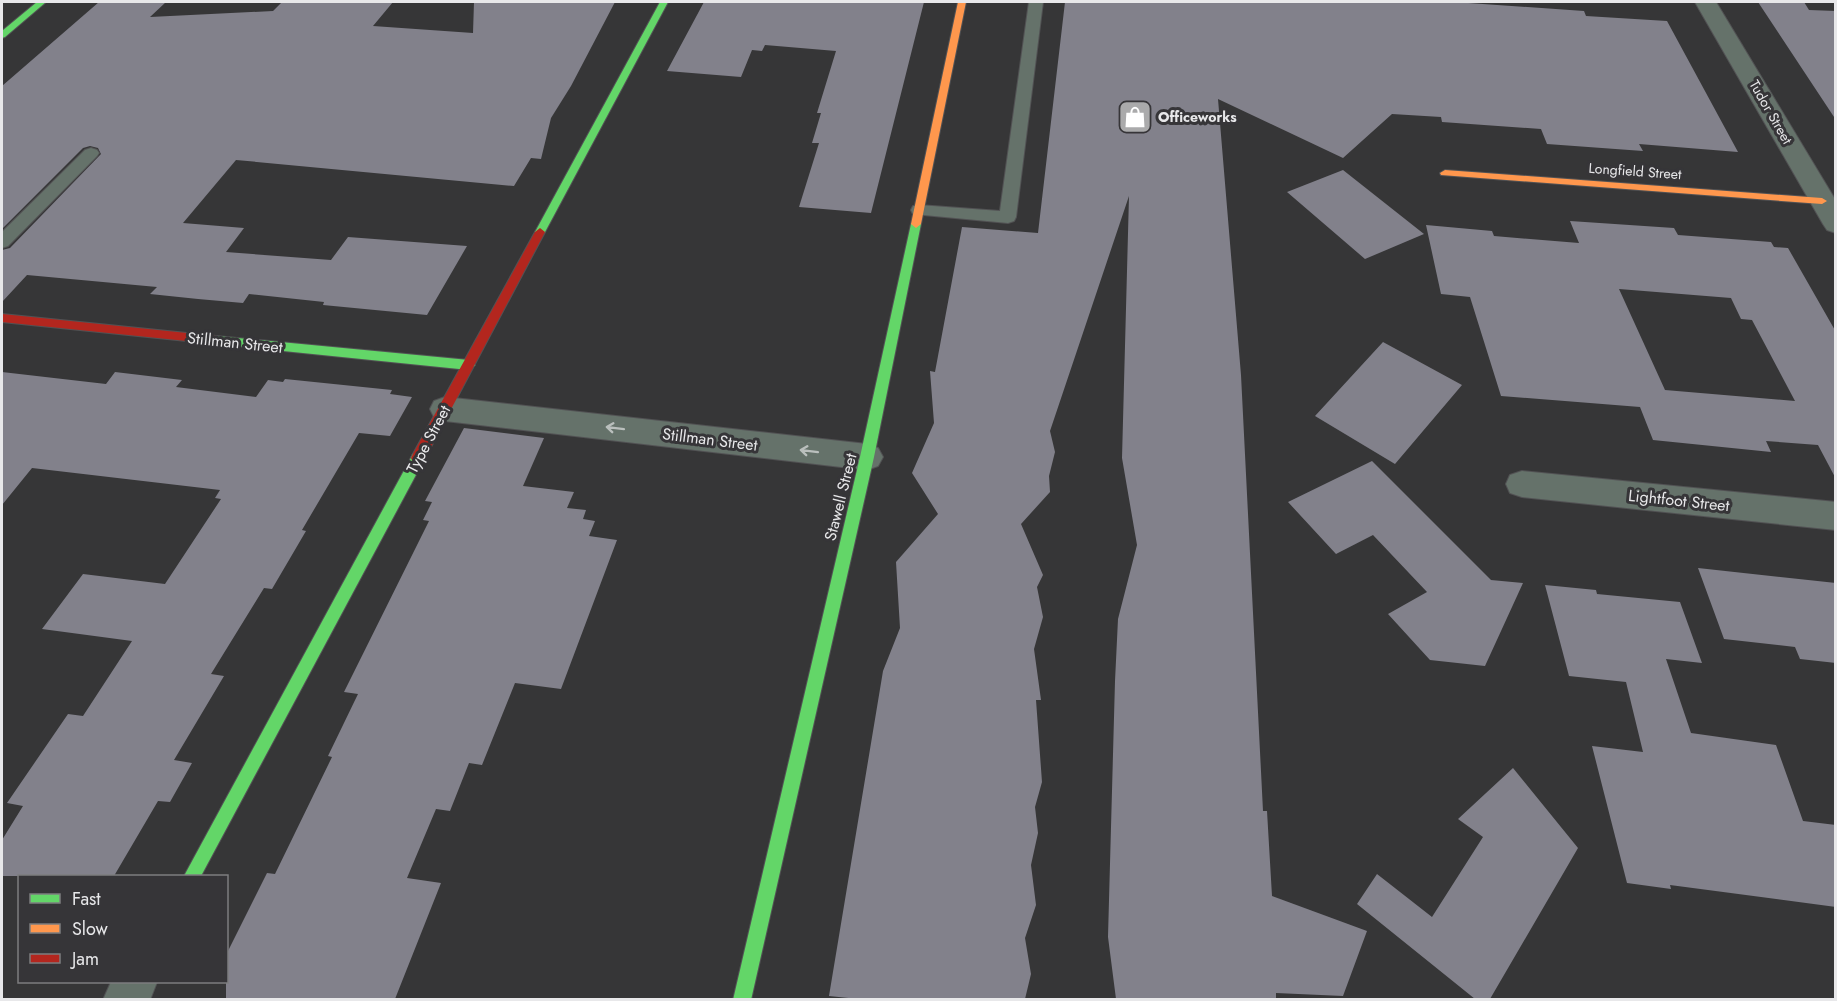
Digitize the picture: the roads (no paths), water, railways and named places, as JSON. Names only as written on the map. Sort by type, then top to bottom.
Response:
[{"type":"street","points":[[2,35],[42,2]]},
{"type":"street","name":"Type Street","points":[[193,875],[664,2]]},
{"type":"street","name":"Stawell Street","points":[[742,999],[846,540],[867,457],[962,2]]},
{"type":"street","name":"Tudor Street","points":[[1705,2],[1836,224]]},
{"type":"street","name":"Longfield Street","points":[[1445,173],[1822,201]]},
{"type":"street","name":"Stillman Street","points":[[2,318],[469,365]]},
{"type":"street","name":"Stillman Street","points":[[445,409],[867,457]]},
{"type":"street","name":"Lightfoot Street","points":[[1522,484],[1836,516]]},
{"type":"street","points":[[125,999],[134,983]]},
{"type":"lane","points":[[919,210],[1008,218],[1036,2]]},
{"type":"lane","points":[[2,242],[91,153]]},
{"type":"place","name":"Officeworks","points":[[1135,117]]}]
